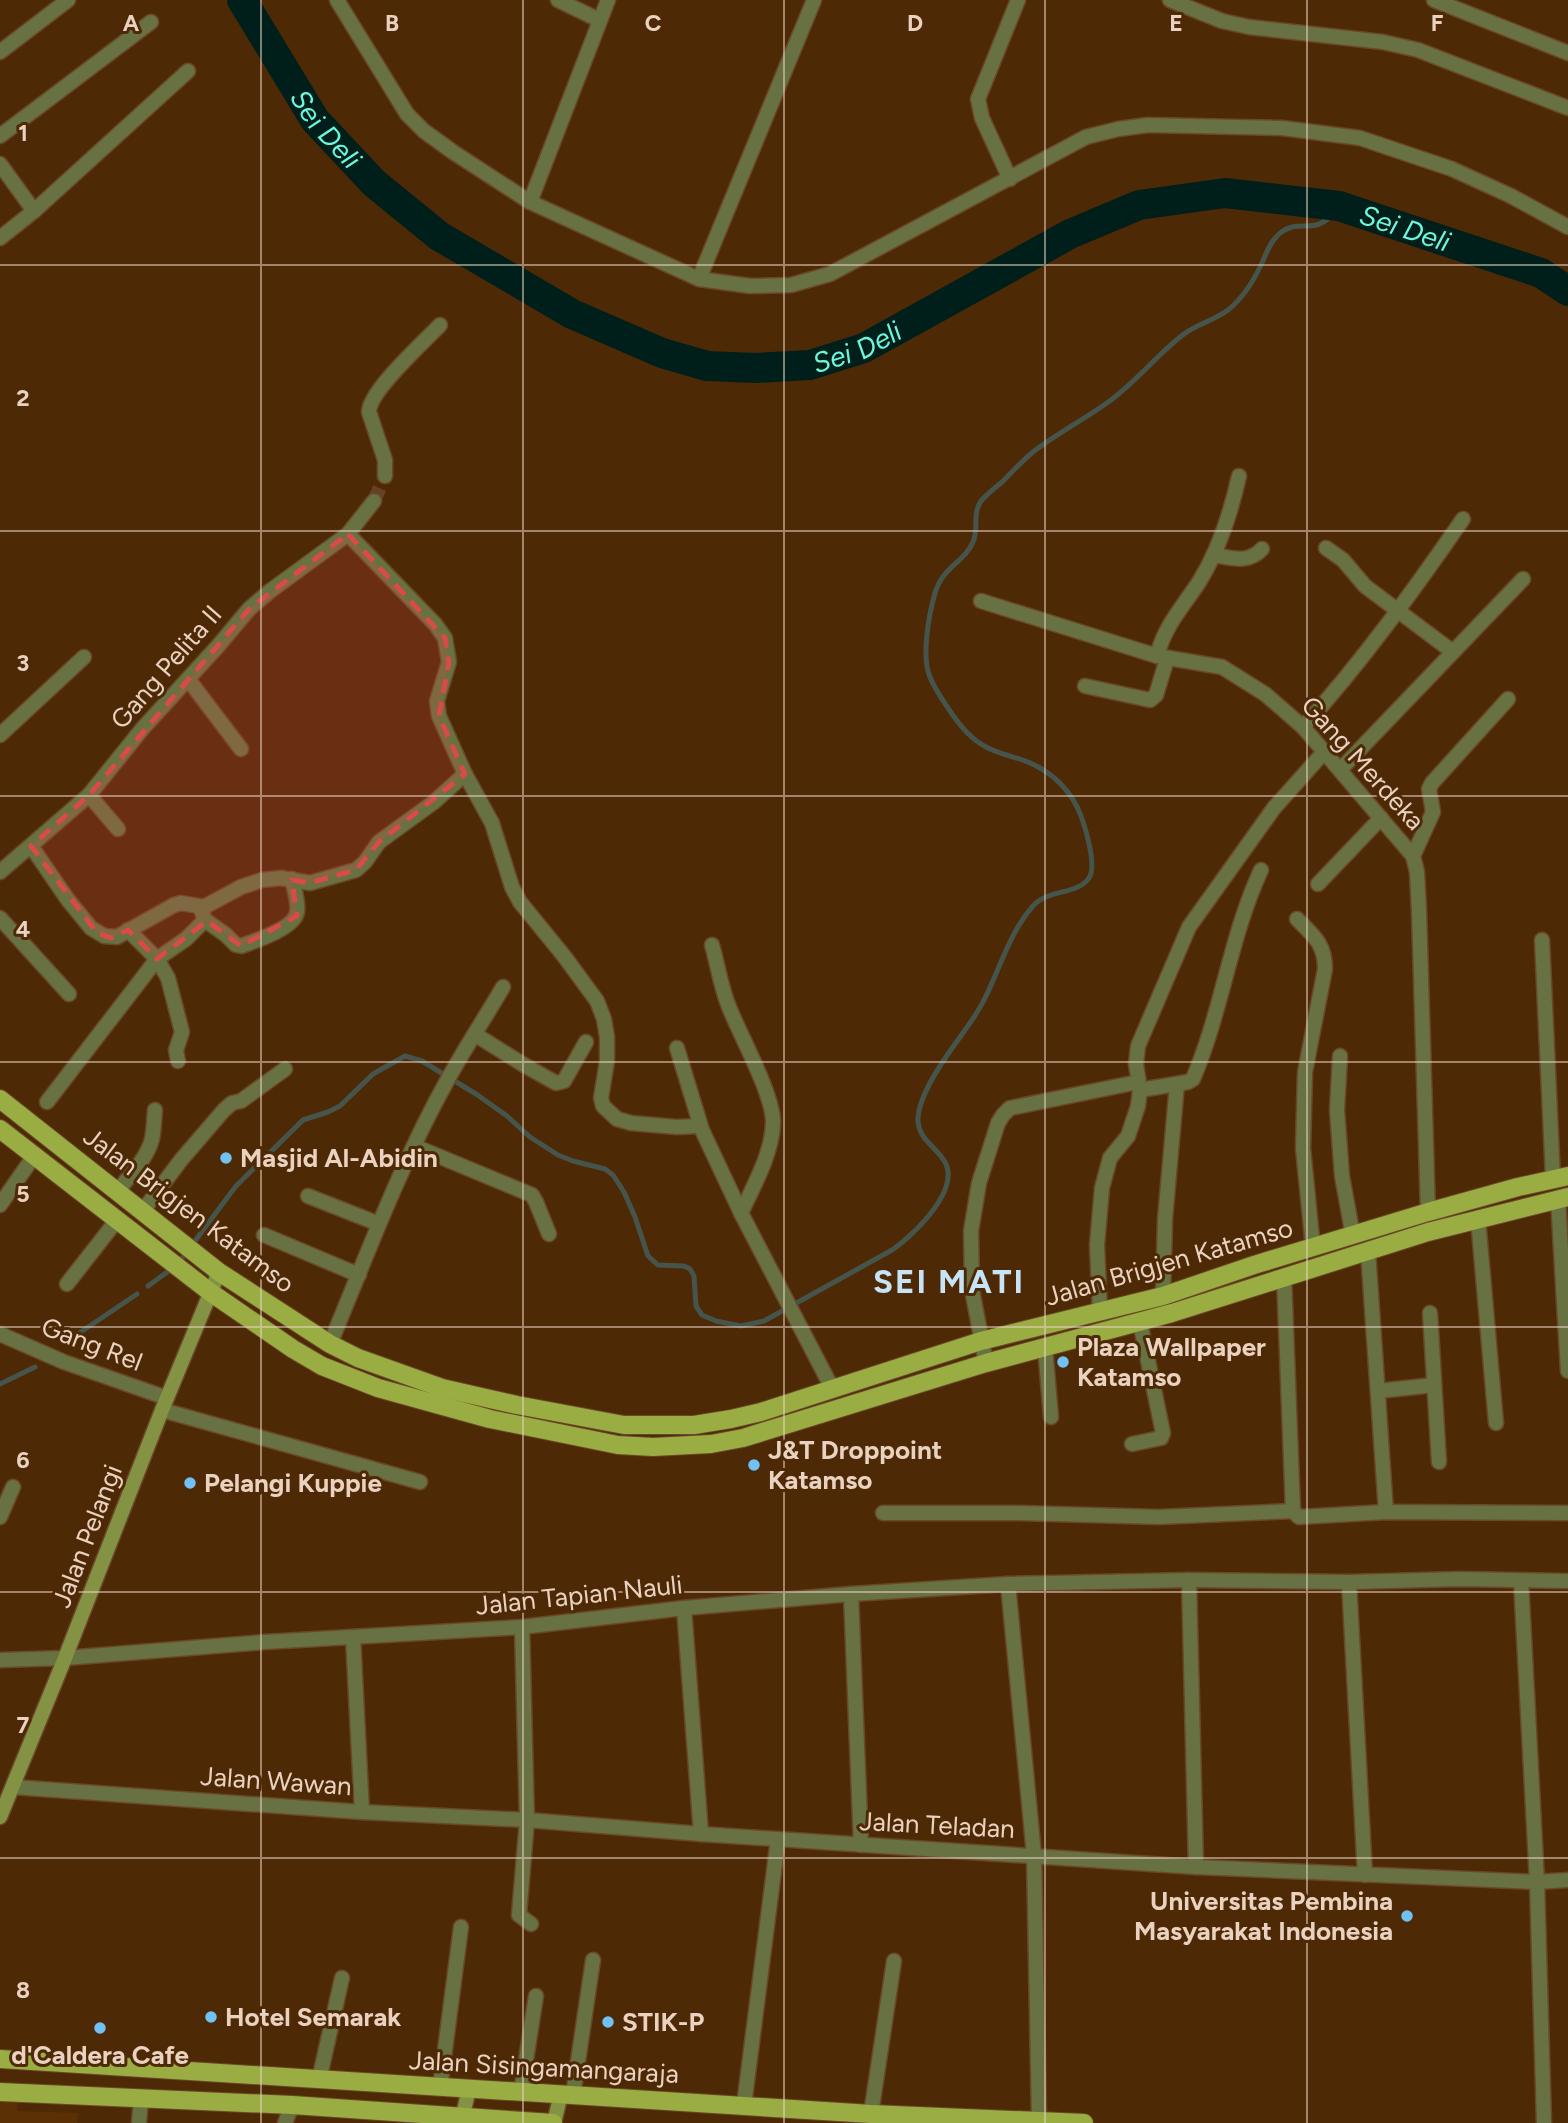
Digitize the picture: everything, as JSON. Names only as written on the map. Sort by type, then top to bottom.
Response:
[{"type":"main road","name":"Jalan Brigjen Katamso","points":[[0,1099],[219,1272],[330,1344],[385,1369],[442,1388],[624,1425],[694,1425],[761,1412],[981,1340],[1163,1296],[1428,1212],[1560,1178]]},
{"type":"main road","name":"Jalan Brigjen Katamso","points":[[0,1129],[210,1292],[322,1366],[353,1378],[490,1419],[618,1445],[653,1447],[711,1444],[743,1438],[986,1363],[1140,1322],[1368,1251],[1563,1197]]},
{"type":"main road","name":"Jalan Pelangi","points":[[0,1817],[219,1272]]},
{"type":"main road","name":"Jalan Sisingamangaraja","points":[[0,2059],[871,2114],[1084,2123]]},
{"type":"main road","points":[[463,2120],[469,2089]]},
{"type":"main road","name":"Jalan Sisingamangaraja","points":[[0,2092],[292,2105],[463,2120],[554,2123]]},
{"type":"main road","points":[[554,2123],[567,2095]]},
{"type":"street","points":[[0,52],[68,0]]},
{"type":"street","points":[[337,0],[407,114],[425,131],[530,202],[699,279],[750,286],[791,285],[830,274],[1086,137],[1148,125],[1282,128],[1360,138],[1452,169],[1511,196],[1568,227]]},
{"type":"street","points":[[558,0],[599,20]]},
{"type":"street","points":[[530,202],[608,0]]},
{"type":"street","points":[[699,279],[814,0]]},
{"type":"street","points":[[1010,178],[982,118],[978,99],[1018,0]]},
{"type":"street","points":[[1170,0],[1222,21],[1249,27],[1383,42],[1418,50],[1568,108]]},
{"type":"street","points":[[1434,0],[1568,53]]},
{"type":"street","points":[[0,136],[150,22]]},
{"type":"street","points":[[0,238],[34,211],[188,71]]},
{"type":"street","points":[[0,164],[34,211]]},
{"type":"street","points":[[385,476],[385,460],[368,410],[371,400],[440,325]]},
{"type":"street","points":[[1085,686],[1150,700],[1156,695],[1162,658],[1161,640],[1172,618],[1214,555],[1239,476]]},
{"type":"street","name":"Gang Pelita II","points":[[0,872],[89,795],[143,729],[249,609],[348,534],[374,501]]},
{"type":"street","points":[[1303,727],[1335,692],[1398,611],[1463,519]]},
{"type":"street","points":[[348,534],[435,624],[445,638],[449,662],[437,701],[439,716],[465,774],[492,823],[512,887],[520,902],[597,1001],[607,1037],[607,1061],[601,1098],[603,1106],[617,1119],[631,1123],[666,1127],[700,1126]]},
{"type":"street","points":[[1326,548],[1343,560],[1365,586],[1454,652]]},
{"type":"street","points":[[1214,555],[1250,559],[1262,549]]},
{"type":"street","points":[[1340,770],[1523,579]]},
{"type":"street","name":"Gang Merdeka","points":[[981,601],[1162,658],[1222,667],[1265,694],[1303,727],[1413,856],[1417,872],[1419,911],[1428,1212]]},
{"type":"street","points":[[0,735],[84,657]]},
{"type":"street","points":[[188,678],[241,749]]},
{"type":"street","points":[[1413,856],[1433,812],[1429,789],[1432,783],[1508,699]]},
{"type":"street","points":[[1100,1312],[1097,1245],[1102,1188],[1110,1158],[1128,1136],[1138,1106],[1138,1046],[1189,927],[1274,808],[1324,752]]},
{"type":"street","points":[[47,1102],[157,959],[186,939],[203,914],[241,887],[262,880],[281,878],[310,883],[356,870],[379,842],[434,802],[465,774]]},
{"type":"street","points":[[89,795],[118,829]]},
{"type":"street","points":[[1318,884],[1381,818]]},
{"type":"street","points":[[31,846],[68,900],[97,933],[111,938],[181,903],[203,914],[239,947],[285,928],[297,916],[292,879]]},
{"type":"street","points":[[986,1363],[972,1290],[971,1231],[979,1183],[998,1123],[1010,1108],[1139,1086],[1177,1084],[1193,1079],[1239,927],[1261,870]]},
{"type":"street","points":[[0,918],[69,993]]},
{"type":"street","points":[[1297,919],[1315,936],[1325,955],[1325,970],[1305,1072],[1303,1148],[1312,1248]]},
{"type":"street","points":[[128,930],[157,959],[168,978],[182,1032],[176,1051],[177,1061]]},
{"type":"street","points":[[1542,940],[1560,1178]]},
{"type":"street","points":[[712,945],[728,1005],[770,1102],[774,1120],[763,1167],[741,1213]]},
{"type":"street","points":[[330,1344],[414,1146],[447,1080],[503,988]]},
{"type":"street","points":[[476,1035],[556,1083],[564,1081],[586,1042]]},
{"type":"street","points":[[677,1048],[700,1126],[741,1213],[832,1388]]},
{"type":"street","points":[[1340,1056],[1337,1110],[1342,1176],[1353,1236]]},
{"type":"street","points":[[142,1212],[181,1160],[224,1110],[232,1103],[242,1101],[285,1069]]},
{"type":"street","points":[[1163,1296],[1165,1219],[1177,1084]]},
{"type":"street","points":[[117,1192],[144,1157],[152,1138],[155,1110]]},
{"type":"street","points":[[414,1146],[532,1195],[549,1234]]},
{"type":"street","points":[[0,1205],[34,1156]]},
{"type":"street","points":[[308,1196],[379,1224]]},
{"type":"street","points":[[1563,1197],[1568,1370]]},
{"type":"street","points":[[1478,1219],[1496,1423]]},
{"type":"street","points":[[68,1284],[117,1220]]},
{"type":"street","points":[[264,1235],[359,1275]]},
{"type":"street","points":[[1368,1251],[1386,1512]]},
{"type":"street","points":[[1284,1276],[1293,1511],[1299,1517],[1386,1512],[1568,1513]]},
{"type":"street","points":[[1430,1313],[1439,1462]]},
{"type":"street","points":[[1132,1444],[1161,1438],[1163,1433],[1140,1322]]},
{"type":"street","name":"Gang Rel","points":[[0,1334],[164,1404],[421,1482]]},
{"type":"street","points":[[1045,1347],[1051,1417]]},
{"type":"street","points":[[1378,1391],[1433,1385]]},
{"type":"street","points":[[0,1517],[13,1487]]},
{"type":"street","points":[[883,1513],[1159,1517],[1293,1511]]},
{"type":"street","points":[[1196,1867],[1189,1580],[1568,1581]]},
{"type":"street","name":"Jalan Tapian Nauli","points":[[0,1660],[522,1628],[684,1608],[851,1594],[1008,1584],[1189,1580]]},
{"type":"street","points":[[1521,1581],[1537,1882],[1544,2123]]},
{"type":"street","points":[[1349,1582],[1365,1875]]},
{"type":"street","points":[[1008,1584],[1034,1855],[1039,2120]]},
{"type":"street","points":[[851,1594],[861,1845]]},
{"type":"street","points":[[684,1608],[701,1834]]},
{"type":"street","points":[[522,1628],[527,1820],[519,1915],[531,1924]]},
{"type":"street","name":"Jalan Wawan","points":[[13,1787],[362,1812],[353,1637]]},
{"type":"street","name":"Jalan Teladan","points":[[362,1812],[527,1820],[1196,1867],[1537,1882],[1568,1880]]},
{"type":"street","points":[[744,2105],[778,1839]]},
{"type":"street","points":[[440,2088],[461,1927]]},
{"type":"street","points":[[567,2095],[593,1960]]},
{"type":"street","points":[[871,2114],[894,1961]]},
{"type":"street","points":[[320,2080],[342,1978]]},
{"type":"street","points":[[521,2092],[536,1996]]},
{"type":"street","points":[[139,2123],[141,2099]]},
{"type":"street","points":[[285,2123],[292,2105]]},
{"type":"highlighted area","points":[[348,534],[445,638],[449,662],[439,716],[465,774],[379,842],[356,870],[310,883],[292,880],[297,916],[241,946],[207,921],[157,959],[128,930],[111,938],[97,933],[31,846],[89,795],[249,609]]},
{"type":"shaded area","points":[[0,2101],[18,2102],[17,2111],[78,2113],[77,2123],[0,2123]]},
{"type":"waterway","name":"Sei Deli","points":[[242,0],[315,120],[374,183],[439,236],[572,314],[662,353],[707,366],[755,368],[810,365],[864,348],[1070,234],[1139,205],[1225,193],[1339,206],[1541,273],[1568,291]]},
{"type":"waterway","points":[[148,1286],[177,1265],[236,1186],[303,1120],[340,1106],[373,1074],[405,1056],[422,1061],[476,1094],[507,1116],[530,1137],[558,1155],[605,1169],[613,1175],[635,1217],[648,1256],[658,1265],[684,1266],[690,1269],[694,1276],[696,1306],[702,1315],[716,1321],[741,1326],[764,1321],[892,1250],[912,1233],[934,1209],[947,1183],[948,1170],[943,1159],[923,1136],[918,1125],[919,1110],[925,1093],[980,1007],[1011,939],[1033,906],[1046,897],[1084,883],[1089,878],[1092,865],[1083,822],[1067,791],[1037,766],[993,750],[977,741],[960,724],[934,687],[927,669],[926,647],[935,593],[943,576],[969,549],[975,537],[978,506],[986,496],[1033,452],[1115,397],[1184,334],[1233,305],[1251,284],[1279,234],[1294,227],[1323,222],[1339,206]]},
{"type":"waterway","points":[[66,1342],[137,1294]]},
{"type":"waterway","points":[[0,1384],[35,1367]]},
{"type":"tunnel","points":[[374,501],[385,476]]},
{"type":"place","name":"Masjid Al-Abidin","points":[[226,1158]]},
{"type":"place","name":"Plaza Wallpaper Katamso","points":[[1063,1362]]},
{"type":"place","name":"J&T Droppoint Katamso","points":[[754,1465]]},
{"type":"place","name":"Pelangi Kuppie","points":[[190,1483]]},
{"type":"place","name":"Universitas Pembina Masyarakat Indonesia","points":[[1407,1916]]},
{"type":"place","name":"Hotel Semarak","points":[[211,2017]]},
{"type":"place","name":"STIK-P","points":[[608,2022]]},
{"type":"place","name":"d'Caldera Cafe","points":[[100,2028]]},
{"type":"district","name":"SEI MATI","points":[[949,1281]]}]
